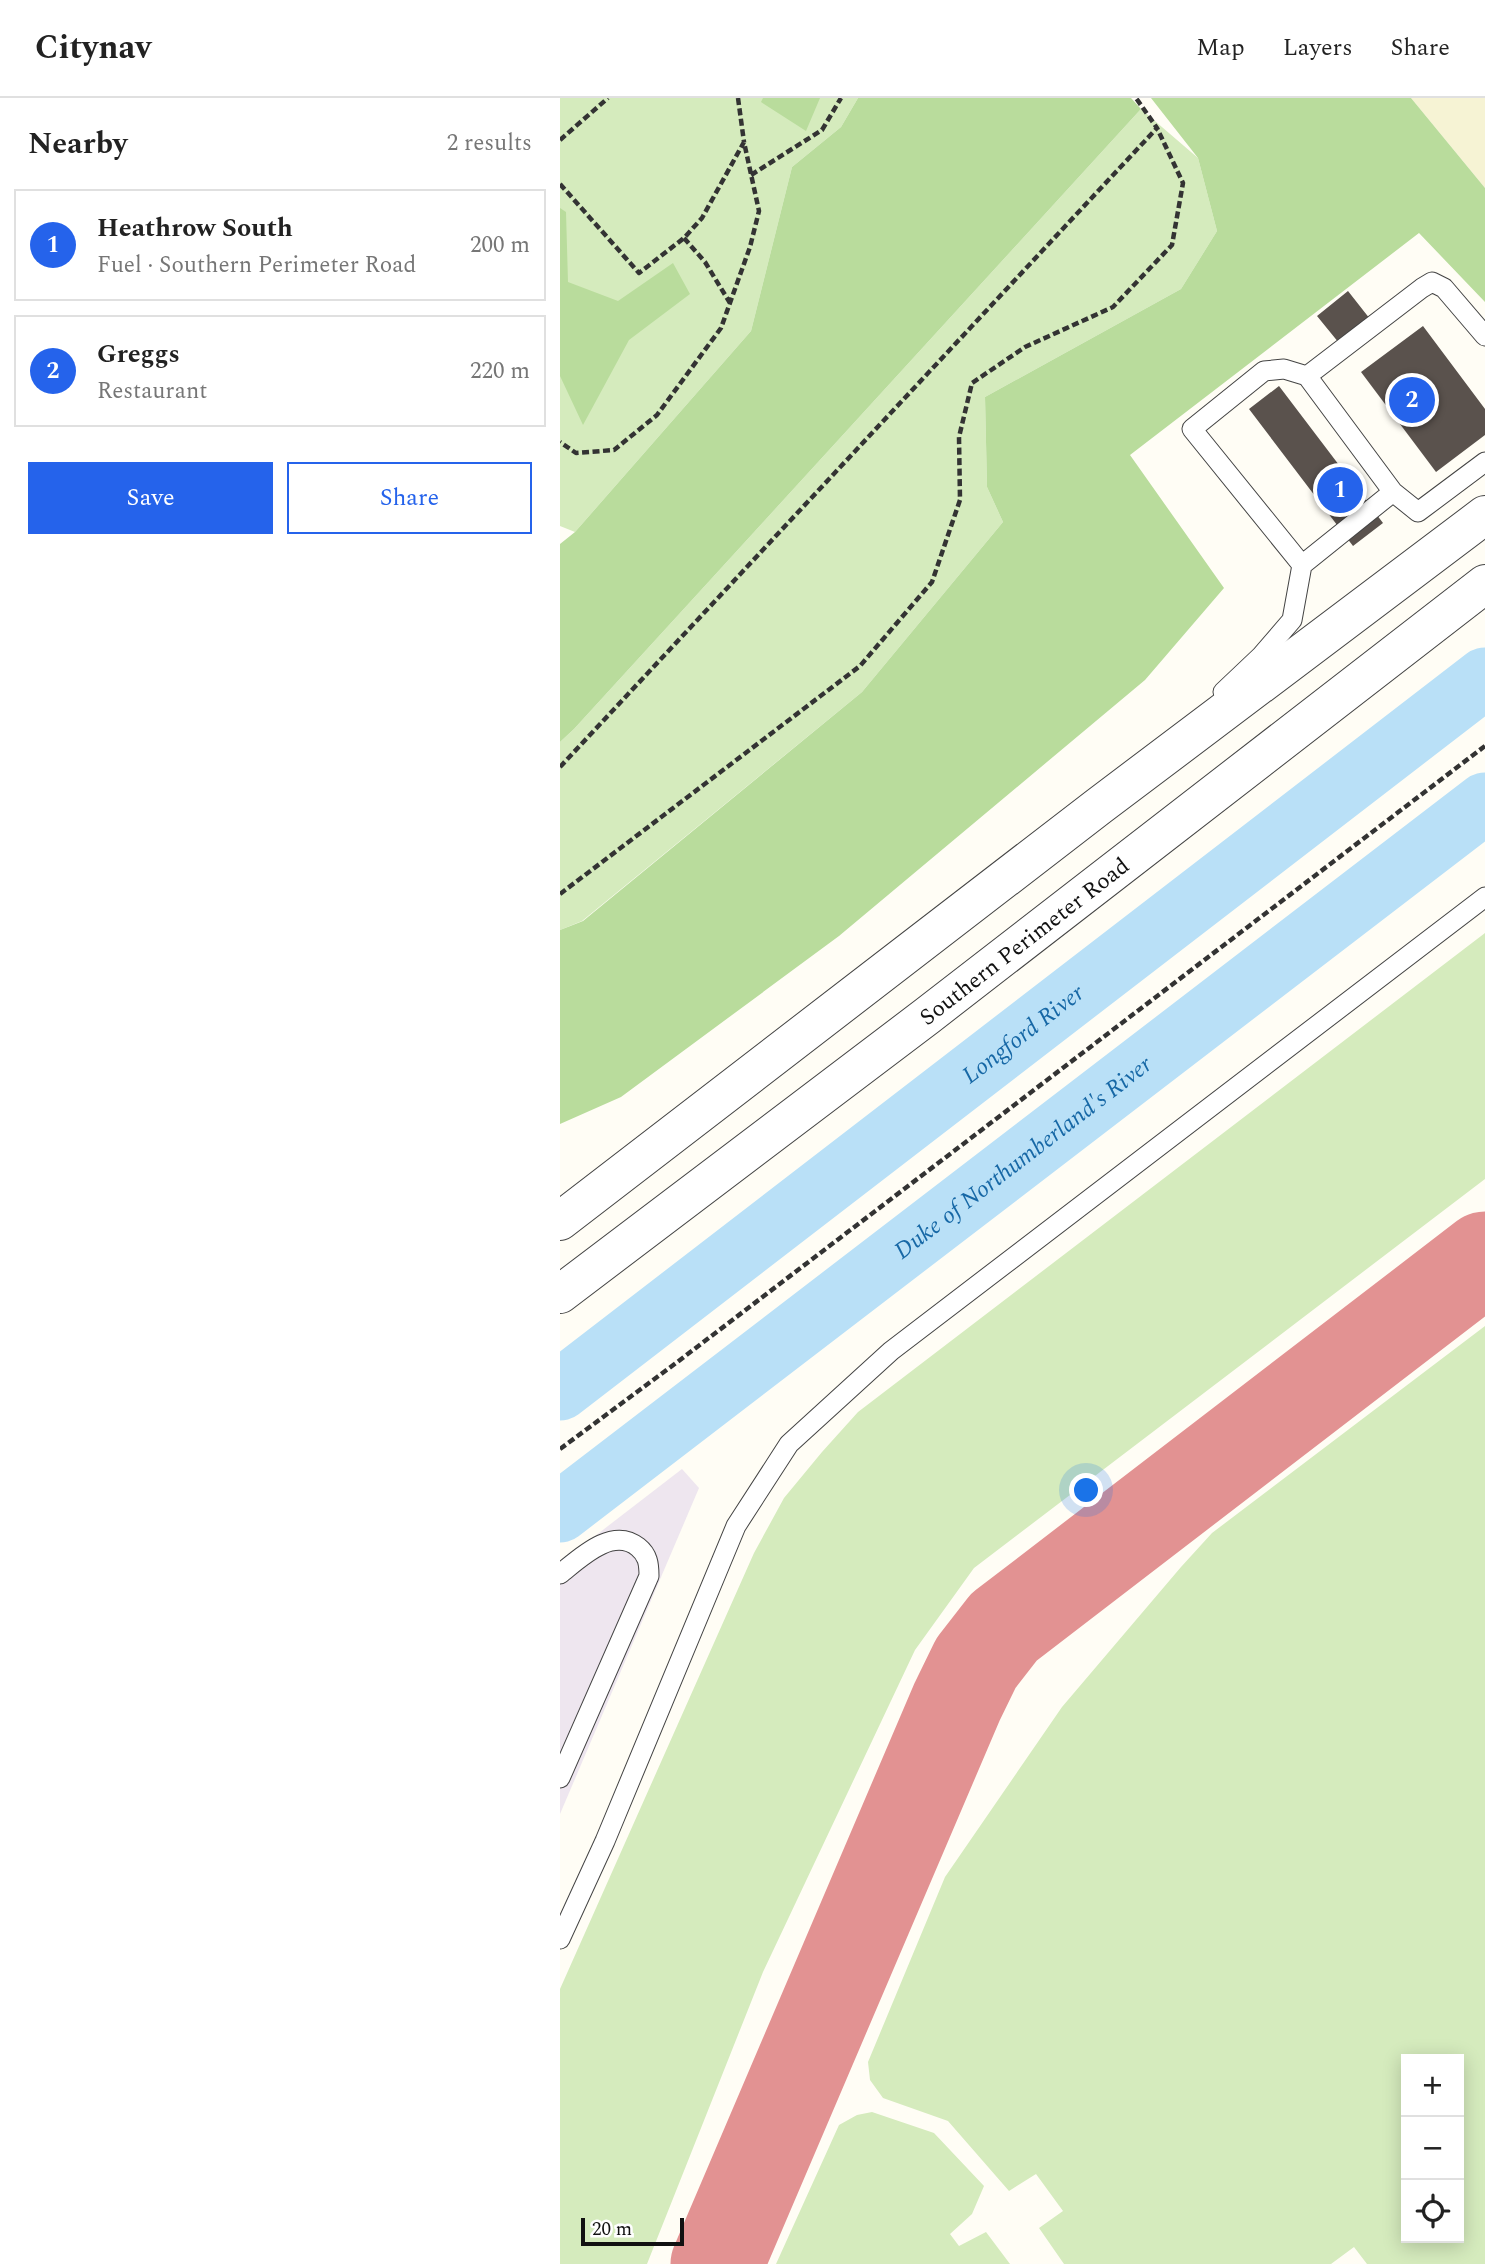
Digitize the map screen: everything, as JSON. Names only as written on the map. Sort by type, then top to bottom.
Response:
[{"type":"street","points":[[560,1221],[1485,515]]},
{"type":"street","name":"Southern Perimeter Road","points":[[560,1294],[927,1016],[1485,584]]},
{"type":"lane","points":[[1307,376],[1432,282],[1444,288],[1485,336]]},
{"type":"lane","points":[[1302,565],[1192,429],[1264,371],[1284,369],[1307,376],[1393,492],[1418,512],[1485,462]]},
{"type":"lane","points":[[1099,807],[1261,656],[1292,620],[1302,565],[1393,492]]},
{"type":"lane","points":[[560,1939],[605,1841],[736,1526],[789,1444],[891,1351],[1485,897]]},
{"type":"lane","points":[[560,1574],[590,1550],[621,1540],[633,1543],[643,1551],[649,1562],[649,1576],[560,1778]]},
{"type":"path","points":[[560,140],[608,98]]},
{"type":"path","points":[[560,442],[576,453],[614,450],[657,415],[721,328],[750,247],[759,211],[744,142],[738,98]]},
{"type":"path","points":[[751,175],[822,130],[841,98]]},
{"type":"path","points":[[560,894],[860,666],[932,582],[960,500],[959,437],[972,383],[1025,347],[1112,307],[1172,245],[1183,183],[1157,128],[1136,98]]},
{"type":"path","points":[[560,767],[1157,128]]},
{"type":"path","points":[[560,184],[639,273],[684,238],[702,218],[744,142]]},
{"type":"path","points":[[684,238],[705,262],[730,303]]},
{"type":"path","points":[[560,1449],[1485,746]]},
{"type":"shaded area","points":[[1411,98],[1485,98],[1485,188]]},
{"type":"shaded area","points":[[682,1469],[699,1488],[560,1814],[560,1563]]},
{"type":"green space","points":[[560,98],[858,98],[841,127],[792,167],[751,331],[575,532],[560,526]]},
{"type":"green space","points":[[763,98],[820,98],[806,131],[761,102]]},
{"type":"green space","points":[[858,98],[1131,98],[1141,109],[560,742],[560,544],[575,532],[751,331],[792,167],[841,127]]},
{"type":"green space","points":[[1151,98],[1411,98],[1485,188],[1485,302],[1419,233],[1130,455],[1224,588],[1145,680],[839,936],[621,1097],[560,1124],[560,930],[583,921],[862,692],[1003,522],[987,487],[985,397],[1181,289],[1217,231],[1198,158]]},
{"type":"green space","points":[[1141,109],[1198,158],[1217,231],[1181,289],[985,397],[987,487],[1003,522],[862,692],[582,921],[560,930],[560,742]]},
{"type":"green space","points":[[560,208],[566,212],[568,282],[618,301],[673,263],[690,294],[629,340],[583,425],[560,376]]},
{"type":"green space","points":[[1485,933],[1485,1179],[974,1568],[915,1650],[763,1972],[647,2264],[560,2264],[560,1989],[754,1553],[784,1498],[858,1412]]},
{"type":"green space","points":[[1485,1326],[1485,2264],[1367,2264],[1354,2247],[1331,2264],[1064,2264],[1039,2228],[1063,2211],[1036,2174],[1009,2191],[948,2121],[883,2098],[870,2080],[868,2062],[945,1877],[1062,1707],[1212,1533]]},
{"type":"green space","points":[[872,2112],[934,2133],[984,2186],[972,2214],[950,2234],[959,2246],[986,2232],[1010,2264],[776,2264],[839,2125],[857,2115]]},
{"type":"building","points":[[1348,291],[1370,319],[1339,343],[1317,316]]},
{"type":"building","points":[[1423,326],[1485,409],[1485,435],[1436,472],[1361,372]]},
{"type":"building","points":[[1279,386],[1383,523],[1353,546],[1249,409]]},
{"type":"waterway","name":"Longford River","points":[[560,1390],[1485,678]]},
{"type":"waterway","name":"Duke of Northumberland's River","points":[[560,1512],[1485,803]]},
{"type":"taxiway","points":[[717,2264],[976,1663],[1004,1627],[1485,1258]]},
{"type":"place","name":"Greggs","points":[[1412,400]]},
{"type":"place","name":"Heathrow South","points":[[1340,490]]}]
